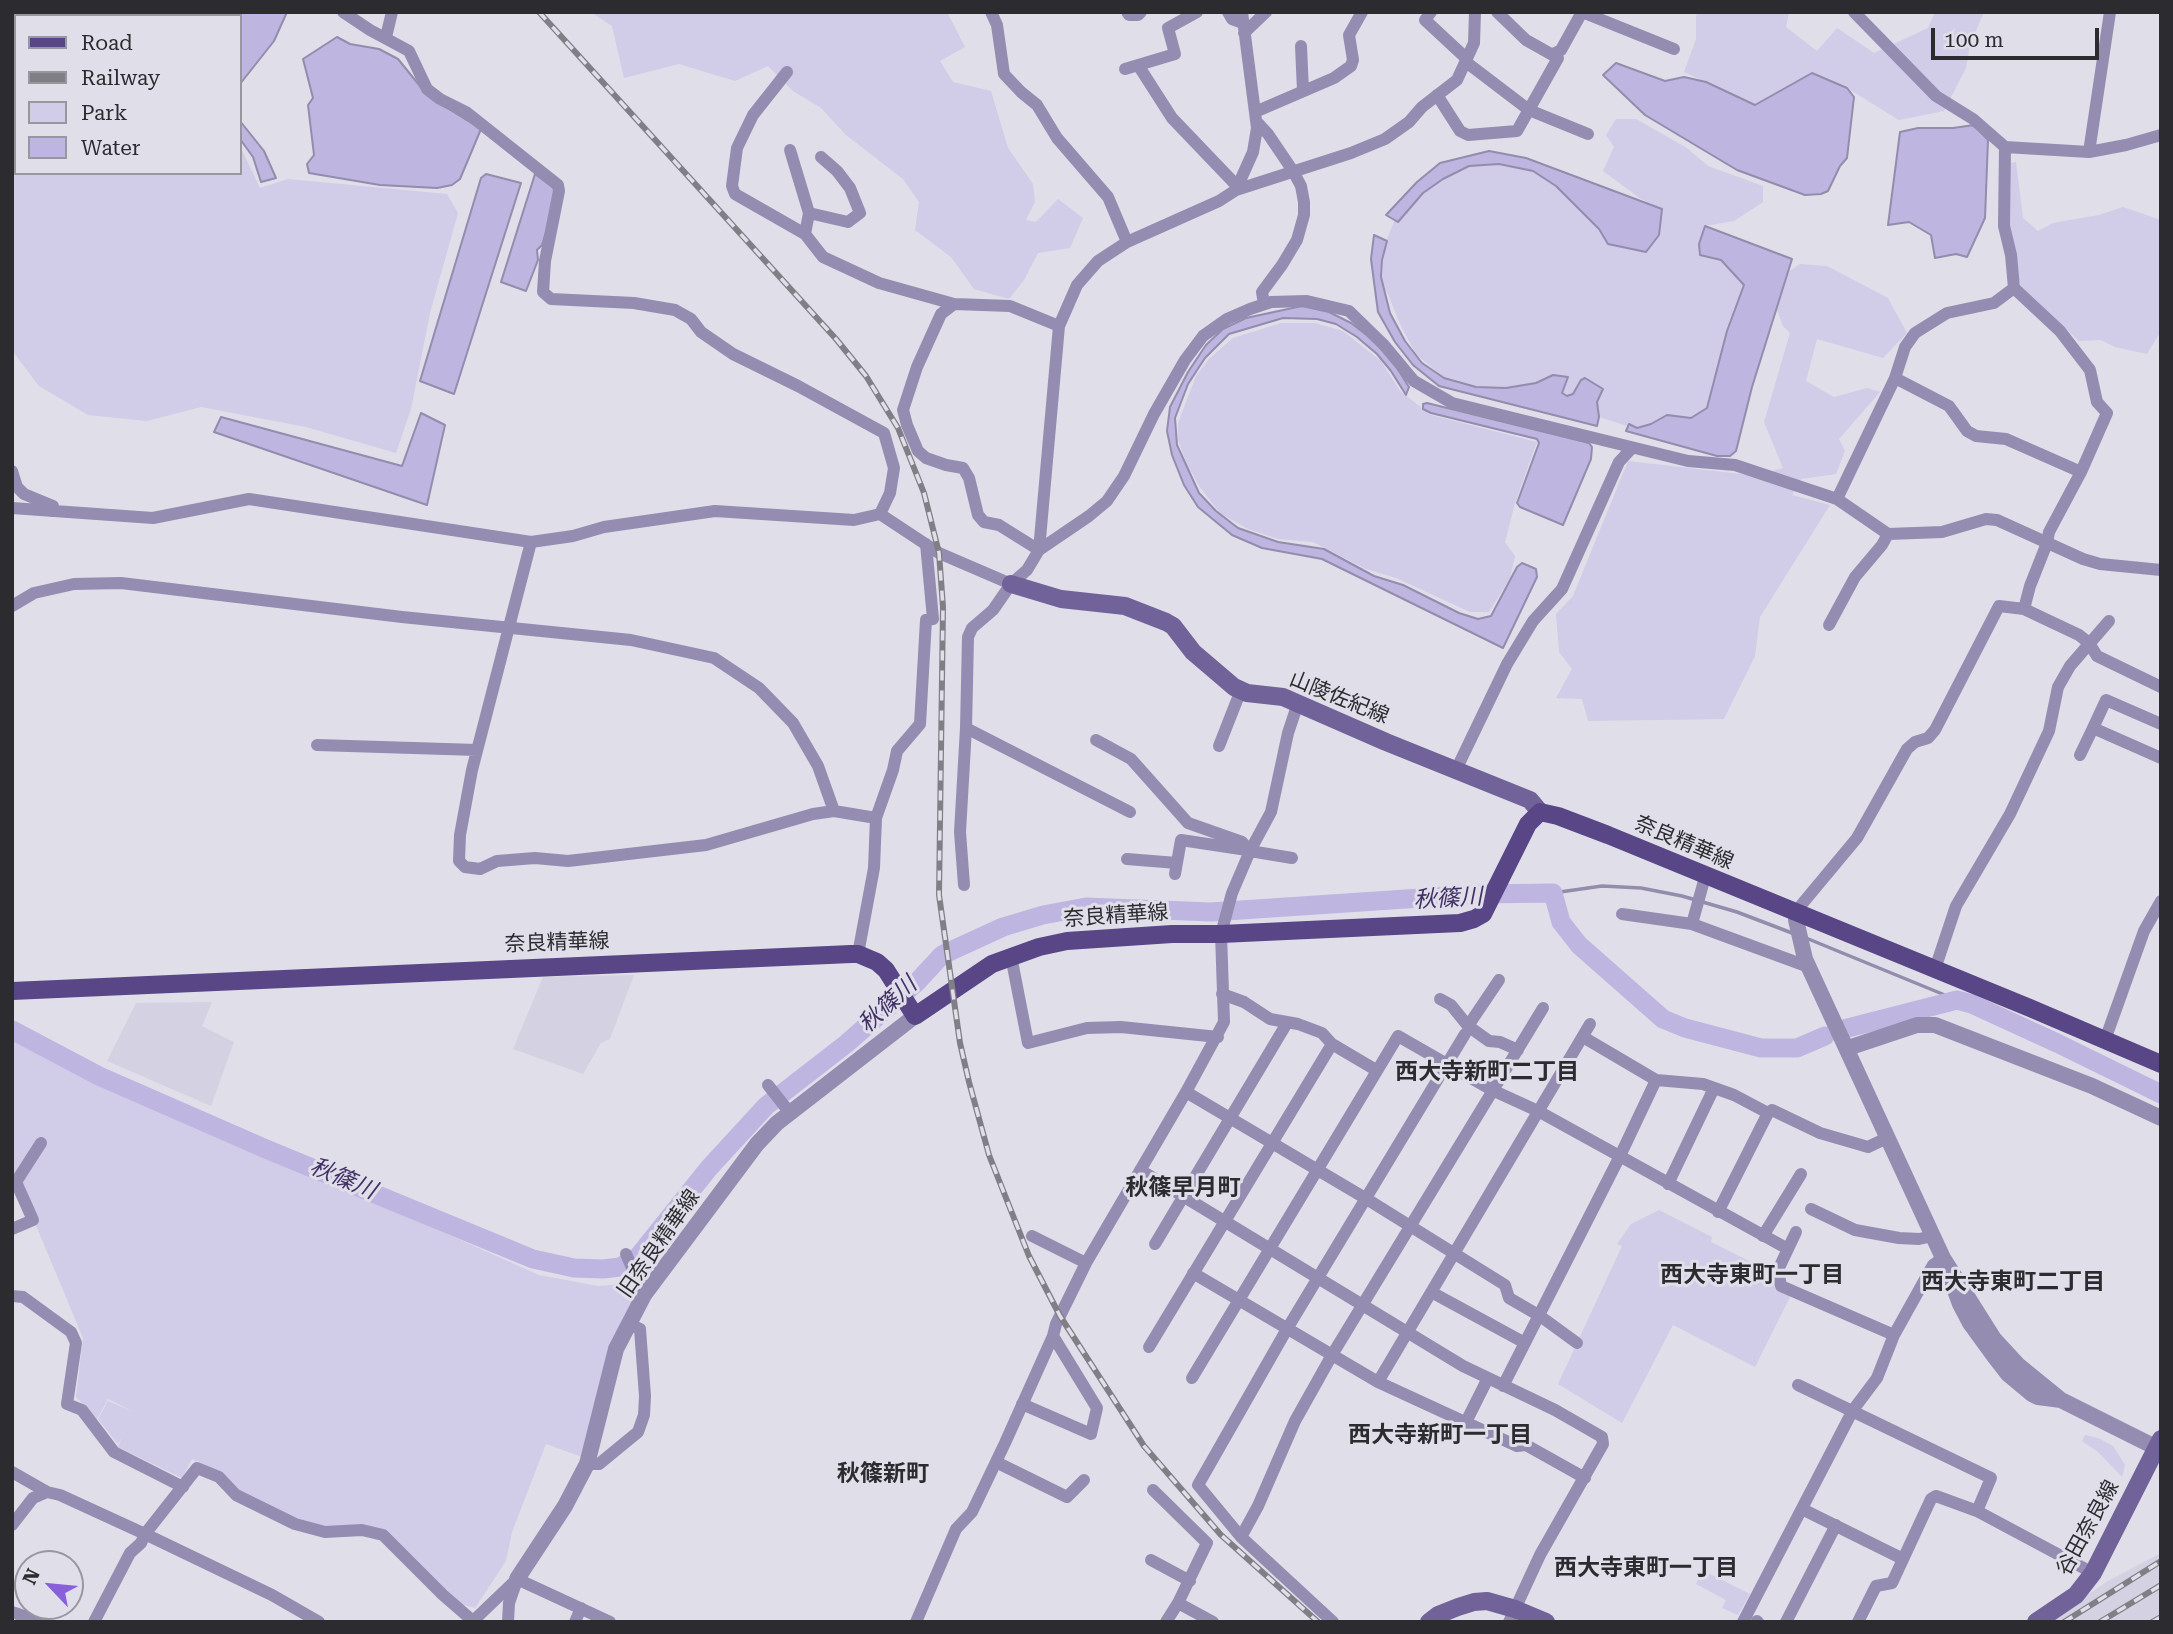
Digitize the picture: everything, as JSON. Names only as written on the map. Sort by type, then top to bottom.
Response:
[{"type":"main road","name":"山陵佐紀線","points":[[1011,584],[1061,599],[1125,606],[1166,622],[1173,626],[1193,652],[1234,687],[1283,697],[1530,800],[1540,812]]},
{"type":"main road","name":"奈良精華線","points":[[912,1012],[992,964],[1039,947],[1067,941],[1222,931],[1460,923],[1483,915],[1528,824],[1540,812],[1570,821],[1703,883],[1935,969],[2161,1064]]},
{"type":"main road","name":"奈良精華線","points":[[12,991],[858,954]]},
{"type":"main road","points":[[858,954],[877,962],[886,970],[912,1012]]},
{"type":"main road","name":"谷田奈良線","points":[[2036,1622],[2076,1595],[2094,1573],[2159,1444]]},
{"type":"main road","points":[[1429,1622],[1437,1615],[1474,1602],[1487,1601],[1512,1615],[1546,1622]]},
{"type":"street","points":[[343,12],[410,51],[427,89],[466,112],[558,186],[545,261],[543,292],[551,299],[634,303],[675,310],[691,319],[701,332],[733,354],[884,433],[894,468],[890,493],[880,514]]},
{"type":"street","points":[[386,37],[392,12]]},
{"type":"street","points":[[991,12],[997,25],[1004,74],[1037,104],[1057,138],[1108,197],[1127,242]]},
{"type":"street","points":[[1127,12],[1129,15],[1138,15],[1141,12]]},
{"type":"street","points":[[1125,69],[1175,54],[1168,28],[1197,12]]},
{"type":"street","points":[[1228,12],[1232,19],[1243,23],[1266,12]]},
{"type":"street","points":[[1255,117],[1334,78],[1352,65],[1349,35],[1362,12]]},
{"type":"street","points":[[1431,12],[1425,20],[1467,61],[1529,110],[1588,134]]},
{"type":"street","points":[[1039,550],[1059,326],[1077,285],[1098,261],[1127,242],[1219,201],[1237,188],[1351,153],[1385,139],[1457,80],[1474,43],[1475,12]]},
{"type":"street","points":[[1437,95],[1460,131],[1468,135],[1517,131],[1558,58],[1526,40],[1497,12]]},
{"type":"street","points":[[1553,54],[1561,50],[1583,12],[1674,49]]},
{"type":"street","points":[[1854,12],[1936,96],[1973,119],[2005,147],[2089,152],[2161,135]]},
{"type":"street","points":[[2089,152],[2101,84],[2109,12]]},
{"type":"street","points":[[1237,188],[1254,152],[1255,117],[1243,23]]},
{"type":"street","points":[[1301,46],[1303,92]]},
{"type":"street","points":[[1138,65],[1172,118],[1237,188]]},
{"type":"street","points":[[787,72],[752,116],[737,148],[732,186],[735,194],[805,234],[823,257],[879,283],[954,304],[1010,306],[1059,326]]},
{"type":"street","points":[[1255,117],[1301,186],[1304,215],[1297,240],[1262,292],[1264,304]]},
{"type":"street","points":[[2005,147],[2004,226],[2011,255],[2014,288],[2060,331],[2090,370],[2097,402],[2106,413],[2081,472],[2053,521],[2024,609]]},
{"type":"street","points":[[790,150],[809,214],[805,234]]},
{"type":"street","points":[[809,214],[848,222],[860,213],[850,188],[821,157]]},
{"type":"street","points":[[1837,499],[1895,378],[1905,347],[1915,334],[1947,313],[1994,303],[2014,288]]},
{"type":"street","points":[[964,885],[960,832],[968,637],[972,628],[993,610],[1011,584],[1027,570],[1039,550],[1107,501],[1124,476],[1185,359],[1203,336],[1227,319],[1264,304],[1307,301],[1349,311],[1384,345],[1414,381],[1452,403],[1688,461],[1735,465],[1837,499],[1888,534],[1942,533],[1986,519],[1997,520],[2082,559],[2100,564],[2161,570]]},
{"type":"street","points":[[954,304],[941,314],[917,367],[903,410],[907,425],[918,451],[926,458],[963,468],[969,478],[978,515],[984,522],[999,525],[1039,550]]},
{"type":"street","points":[[1895,378],[1949,406],[1967,431],[1976,436],[2006,439],[2081,472]]},
{"type":"street","points":[[1456,770],[1507,663],[1533,621],[1562,589],[1619,462],[1632,448]]},
{"type":"street","points":[[12,471],[17,487],[24,494],[53,506],[51,511]]},
{"type":"street","points":[[12,509],[153,518],[249,499],[531,542],[573,536],[604,527],[715,511],[854,520],[880,514],[939,553],[1011,584]]},
{"type":"street","points":[[1829,625],[1856,576],[1888,534]]},
{"type":"street","points":[[531,542],[477,750],[460,835],[459,861],[465,867],[480,869],[497,861],[535,858],[568,861],[706,845],[813,814],[834,811],[876,818]]},
{"type":"street","points":[[858,954],[874,868],[876,818],[897,751],[920,724],[926,620],[933,619],[926,544]]},
{"type":"street","points":[[12,606],[34,593],[74,584],[121,583],[402,617],[631,640],[714,659],[759,688],[793,723],[818,766],[834,811]]},
{"type":"street","points":[[2159,1444],[2061,1400],[2032,1394],[2008,1374],[1970,1323],[1943,1258],[1807,963],[1796,917],[1802,904],[1852,845],[1907,749],[1915,741],[1928,738],[1935,730],[1999,606],[2024,609],[2079,635],[2089,643],[2097,656],[2161,687]]},
{"type":"street","points":[[1935,969],[1956,906],[2010,814],[2049,731],[2058,687],[2070,666],[2109,621]]},
{"type":"street","points":[[1219,746],[1241,690]]},
{"type":"street","points":[[2080,755],[2106,699],[2161,724]]},
{"type":"street","points":[[916,1622],[956,1529],[972,1511],[996,1462],[1056,1324],[1086,1263],[1218,1037],[1224,1022],[1222,931],[1232,893],[1250,850],[1271,812],[1288,733],[1298,704]]},
{"type":"street","points":[[2093,728],[2161,758]]},
{"type":"street","points":[[966,729],[1130,811]]},
{"type":"street","points":[[1096,740],[1130,759],[1188,823],[1242,842],[1250,850]]},
{"type":"street","points":[[317,745],[477,750]]},
{"type":"street","points":[[1128,859],[1176,869],[1181,840],[1292,858]]},
{"type":"street","points":[[1692,924],[1703,883]]},
{"type":"street","points":[[2105,1040],[2144,931],[2161,901]]},
{"type":"street","points":[[1622,915],[1692,924],[1807,963]]},
{"type":"street","points":[[1011,956],[1028,1043],[1087,1028],[1121,1027],[1218,1037]]},
{"type":"street","points":[[1334,1622],[1241,1537],[1198,1485],[1365,1198],[1499,980]]},
{"type":"street","points":[[1222,993],[1244,1002],[1270,1018],[1322,1033],[1332,1044],[1376,1070]]},
{"type":"street","points":[[1440,999],[1451,1005],[1466,1030],[1518,1050]]},
{"type":"street","points":[[1241,1537],[1258,1506],[1295,1421],[1332,1355],[1543,1008]]},
{"type":"street","name":"旧奈良精華線","points":[[472,1621],[517,1579],[570,1497],[587,1464],[616,1349],[644,1295],[757,1144],[912,1012]]},
{"type":"street","points":[[1155,1244],[1287,1023]]},
{"type":"street","points":[[1378,1382],[1590,1024]]},
{"type":"street","points":[[1845,1042],[1917,1025],[1935,1025],[2092,1086],[2161,1118]]},
{"type":"street","points":[[1192,1378],[1398,1036],[1492,1090],[1538,1111],[1788,1250]]},
{"type":"street","points":[[1583,1037],[1656,1080],[1703,1084],[1734,1095],[1768,1113]]},
{"type":"street","points":[[1149,1348],[1332,1044]]},
{"type":"street","points":[[1503,1386],[1656,1080]]},
{"type":"street","points":[[768,1085],[790,1114]]},
{"type":"street","points":[[1668,1184],[1714,1088]]},
{"type":"street","points":[[1186,1092],[1230,1116],[1505,1285],[1509,1298],[1577,1343]]},
{"type":"street","points":[[1718,1212],[1768,1113],[1772,1110],[1819,1133],[1867,1147],[1887,1138]]},
{"type":"street","points":[[12,1229],[33,1220],[16,1182],[41,1143]]},
{"type":"street","points":[[1140,1170],[1409,1333],[1488,1378],[1555,1410],[1602,1437],[1604,1444],[1540,1555],[1512,1615]]},
{"type":"street","points":[[1763,1236],[1801,1174]]},
{"type":"street","points":[[1811,1209],[1855,1230],[1899,1238],[1919,1239],[1933,1236]]},
{"type":"street","points":[[1796,1232],[1778,1270],[1781,1286],[1894,1335]]},
{"type":"street","points":[[1032,1236],[1086,1263]]},
{"type":"street","points":[[626,1254],[644,1295]]},
{"type":"street","points":[[1743,1622],[1853,1410],[1877,1378],[1894,1335],[1933,1265],[1943,1258]]},
{"type":"street","points":[[1193,1273],[1378,1382],[1517,1446],[1526,1446],[1586,1478]]},
{"type":"street","points":[[1433,1293],[1525,1343]]},
{"type":"street","points":[[12,1296],[23,1297],[71,1332],[76,1343],[67,1404],[82,1410],[114,1452],[183,1487]]},
{"type":"street","points":[[587,1464],[599,1464],[638,1432],[644,1415],[640,1329],[629,1324]]},
{"type":"street","points":[[1022,1404],[1091,1434],[1097,1408],[1053,1336]]},
{"type":"street","points":[[1466,1422],[1488,1378]]},
{"type":"street","points":[[1798,1385],[1991,1478],[1978,1511]]},
{"type":"street","points":[[996,1462],[1067,1497],[1084,1480]]},
{"type":"street","points":[[94,1622],[130,1553],[141,1543],[145,1534],[197,1468],[219,1477],[236,1495],[295,1524],[325,1532],[362,1530],[383,1535],[472,1621]]},
{"type":"street","points":[[12,1472],[47,1492],[145,1534],[272,1595],[319,1622]]},
{"type":"street","points":[[1153,1490],[1207,1543],[1190,1581],[1166,1622]]},
{"type":"street","points":[[12,1525],[33,1498],[47,1492]]},
{"type":"street","points":[[1858,1622],[1876,1586],[1892,1583],[1931,1499],[1936,1496],[1978,1511],[2094,1573]]},
{"type":"street","points":[[1802,1509],[1903,1559]]},
{"type":"street","points":[[1786,1622],[1836,1525]]},
{"type":"street","points":[[1151,1560],[1190,1581]]},
{"type":"street","points":[[508,1622],[509,1602],[517,1579],[610,1622]]},
{"type":"street","points":[[1178,1603],[1213,1622]]},
{"type":"street","points":[[575,1622],[581,1608]]},
{"type":"street","points":[[12,1612],[41,1622]]},
{"type":"shaded area","points":[[634,975],[610,1039],[601,1043],[583,1074],[513,1049],[543,977]]},
{"type":"shaded area","points":[[212,1002],[202,1026],[234,1042],[211,1106],[107,1061],[136,1003]]},
{"type":"shaded area","points":[[2161,1553],[2161,1622],[2048,1622],[2108,1581]]},
{"type":"green space","points":[[12,12],[108,12],[14,14],[12,105]]},
{"type":"green space","points":[[591,12],[947,12],[965,47],[940,61],[953,82],[991,91],[1008,148],[1033,184],[1035,202],[1026,220],[1036,222],[1058,199],[1083,218],[1070,248],[1038,253],[1024,280],[1009,299],[974,289],[951,257],[915,230],[919,202],[903,179],[846,135],[821,108],[793,91],[768,66],[735,81],[679,64],[624,78],[612,26]]},
{"type":"green space","points":[[1698,12],[1789,12],[1786,27],[1817,51],[1837,28],[1874,53],[1928,28],[1935,12],[1984,12],[1970,45],[1966,68],[1944,111],[1899,120],[1847,88],[1812,73],[1755,105],[1684,72],[1696,39]]},
{"type":"green space","points":[[1616,119],[1636,119],[1687,148],[1708,166],[1763,186],[1763,202],[1734,221],[1705,226],[1699,244],[1721,260],[1744,285],[1727,331],[1707,408],[1691,418],[1667,415],[1637,429],[1599,417],[1597,402],[1581,380],[1573,394],[1567,397],[1562,393],[1568,378],[1553,375],[1536,383],[1506,388],[1476,387],[1444,378],[1416,354],[1382,285],[1384,247],[1400,206],[1438,175],[1493,158],[1558,173],[1608,244],[1662,209],[1641,199],[1603,171],[1614,147],[1606,135]]},
{"type":"green space","points":[[14,140],[14,175],[242,175],[242,150],[260,188],[288,179],[447,194],[458,213],[430,313],[411,409],[396,453],[306,427],[201,407],[147,421],[88,415],[39,386],[12,347]]},
{"type":"green space","points":[[2016,162],[2023,218],[2038,231],[2053,223],[2099,215],[2123,207],[2161,220],[2161,331],[2147,354],[2115,347],[2101,340],[2079,341],[2021,286],[2000,222],[2000,165]]},
{"type":"green space","points":[[1800,264],[1827,266],[1888,298],[1907,333],[1883,358],[1817,339],[1806,381],[1834,397],[1867,388],[1880,392],[1839,439],[1845,451],[1836,474],[1801,479],[1792,495],[1830,505],[1760,617],[1755,656],[1724,719],[1588,721],[1582,699],[1556,698],[1572,669],[1559,652],[1556,614],[1573,596],[1628,461],[1741,474],[1761,474],[1783,468],[1764,422],[1790,333],[1783,326],[1777,310],[1788,272]]},
{"type":"green space","points":[[1281,323],[1315,323],[1343,331],[1381,361],[1400,391],[1431,415],[1537,442],[1515,503],[1505,542],[1515,556],[1510,578],[1489,612],[1470,612],[1396,578],[1366,569],[1313,542],[1278,539],[1248,529],[1220,513],[1199,486],[1178,440],[1178,423],[1196,376],[1209,359],[1233,338]]},
{"type":"green space","points":[[12,1036],[68,1065],[539,1275],[598,1286],[633,1283],[639,1292],[582,1457],[546,1444],[512,1532],[506,1561],[475,1608],[457,1603],[385,1531],[326,1528],[295,1522],[234,1489],[219,1471],[192,1459],[182,1478],[118,1447],[122,1437],[118,1444],[98,1419],[108,1401],[134,1412],[108,1399],[97,1419],[76,1397],[83,1338],[35,1223],[12,1185]]},
{"type":"green space","points":[[1659,1210],[1712,1237],[1711,1242],[1771,1272],[1776,1286],[1791,1295],[1755,1367],[1673,1325],[1622,1423],[1558,1384],[1622,1246],[1617,1244],[1631,1224]]},
{"type":"green space","points":[[2085,1435],[2113,1446],[2125,1465],[2122,1477],[2098,1452],[2082,1441]]},
{"type":"green space","points":[[1702,1570],[1750,1594],[1738,1615],[1722,1608],[1726,1600],[1696,1584]]},
{"type":"water","points":[[287,12],[274,41],[242,81],[242,14],[132,14]]},
{"type":"water","points":[[337,37],[350,44],[379,49],[398,59],[428,96],[481,129],[460,179],[452,185],[437,188],[380,185],[309,173],[307,164],[314,155],[308,105],[313,98],[303,59]]},
{"type":"water","points":[[1616,63],[1665,81],[1684,77],[1706,82],[1755,105],[1812,73],[1847,88],[1854,97],[1847,158],[1828,191],[1821,194],[1805,195],[1737,170],[1645,115],[1603,75]]},
{"type":"water","points":[[242,124],[264,151],[276,178],[261,182],[253,157],[242,142]]},
{"type":"water","points":[[1974,125],[1988,140],[1985,218],[1967,257],[1956,254],[1935,258],[1931,235],[1909,222],[1888,225],[1900,132],[1918,128]]},
{"type":"water","points":[[1489,151],[1526,158],[1662,209],[1659,235],[1646,252],[1608,244],[1599,229],[1556,186],[1533,171],[1499,164],[1469,166],[1443,179],[1423,193],[1398,222],[1386,215],[1417,182],[1440,163]]},
{"type":"water","points":[[486,174],[521,183],[454,394],[420,381],[481,178]]},
{"type":"water","points":[[535,174],[555,189],[548,226],[542,245],[537,250],[538,260],[526,291],[501,282]]},
{"type":"water","points":[[1705,226],[1792,259],[1752,387],[1736,451],[1730,456],[1717,456],[1626,431],[1629,424],[1637,428],[1667,415],[1691,418],[1707,408],[1727,331],[1744,285],[1721,260],[1700,255],[1699,244]]},
{"type":"water","points":[[1374,235],[1387,241],[1381,277],[1390,313],[1405,341],[1422,363],[1444,378],[1476,387],[1506,388],[1536,383],[1553,375],[1568,377],[1562,393],[1567,396],[1573,394],[1585,378],[1603,389],[1597,402],[1597,426],[1439,386],[1413,365],[1395,342],[1378,312],[1371,259]]},
{"type":"water","points":[[1302,306],[1329,312],[1351,323],[1372,339],[1392,360],[1409,387],[1406,395],[1377,354],[1336,324],[1317,319],[1283,318],[1229,334],[1205,358],[1188,384],[1175,418],[1177,445],[1199,493],[1238,528],[1278,542],[1324,549],[1374,576],[1403,585],[1459,613],[1478,619],[1491,616],[1517,567],[1522,563],[1536,569],[1537,577],[1503,648],[1322,559],[1262,548],[1232,535],[1198,507],[1184,485],[1172,455],[1167,431],[1170,407],[1188,372],[1206,345],[1223,329],[1246,318]]},
{"type":"water","points":[[1423,404],[1589,443],[1592,447],[1591,459],[1563,525],[1520,507],[1517,503],[1539,443],[1537,439],[1431,413],[1423,409]]},
{"type":"water","points":[[421,413],[445,425],[427,505],[214,432],[221,417],[402,466]]},
{"type":"waterway","points":[[1553,893],[1602,886],[1641,888],[1682,896],[1737,912],[1792,933]]},
{"type":"waterway","name":"秋篠川","points":[[12,1030],[99,1076],[266,1149],[533,1259],[574,1268],[603,1269],[620,1267],[637,1258],[709,1168],[766,1106],[846,1044],[917,982],[942,955],[1003,927],[1043,915],[1086,907],[1211,912],[1481,894],[1553,893],[1561,922],[1579,945],[1663,1019],[1685,1028],[1761,1048],[1797,1048],[1825,1036]]},
{"type":"waterway","points":[[1806,938],[1957,1000]]},
{"type":"waterway","points":[[1836,1031],[1957,1000],[1972,1004],[2057,1043],[2161,1094]]},
{"type":"railway","points":[[539,12],[836,339],[866,376],[898,428],[924,493],[939,553],[943,607],[939,895],[960,1043],[989,1155],[1029,1256],[1060,1316],[1144,1446],[1221,1535],[1318,1622]]},
{"type":"railway","points":[[2064,1622],[2161,1561]]},
{"type":"railway","points":[[2100,1622],[2161,1585]]},
{"type":"railway","points":[[2152,1622],[2161,1617]]},
{"type":"district","name":"西大寺新町二丁目","points":[[1487,1072]]},
{"type":"district","name":"秋篠早月町","points":[[1183,1188]]},
{"type":"district","name":"西大寺東町一丁目","points":[[1752,1275]]},
{"type":"district","name":"西大寺東町二丁目","points":[[2013,1282]]},
{"type":"district","name":"西大寺新町一丁目","points":[[1440,1435]]},
{"type":"district","name":"秋篠新町","points":[[883,1474]]},
{"type":"district","name":"西大寺東町一丁目","points":[[1646,1568]]}]
